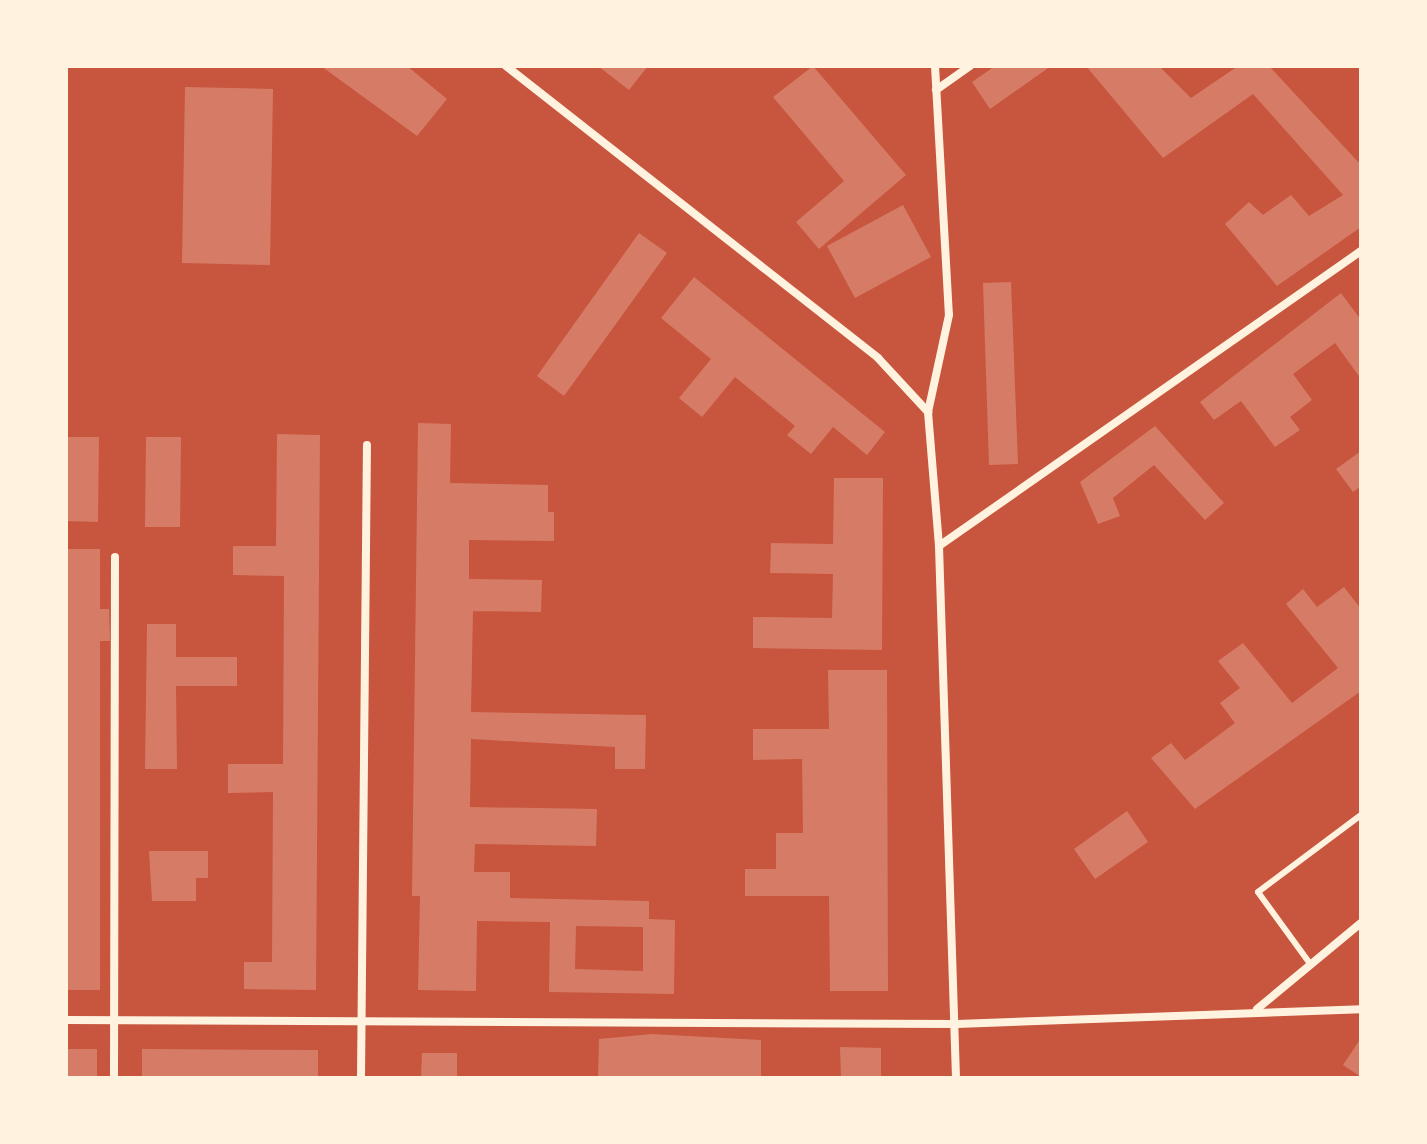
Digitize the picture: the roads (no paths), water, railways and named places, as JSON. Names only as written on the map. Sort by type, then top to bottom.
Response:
[{"type":"street","points":[[506,66],[878,358],[928,412]]},
{"type":"street","points":[[935,66],[949,315],[928,412],[939,546],[957,1024],[956,1078]]},
{"type":"street","points":[[936,90],[970,66]]},
{"type":"street","points":[[939,546],[1361,251]]},
{"type":"street","points":[[361,1078],[367,445]]},
{"type":"street","points":[[114,1078],[115,557]]},
{"type":"street","points":[[1256,1010],[1361,923]]},
{"type":"street","points":[[66,1020],[957,1024],[1256,1010],[1361,1009]]},
{"type":"lane","points":[[1311,965],[1258,892],[1361,815]]}]
